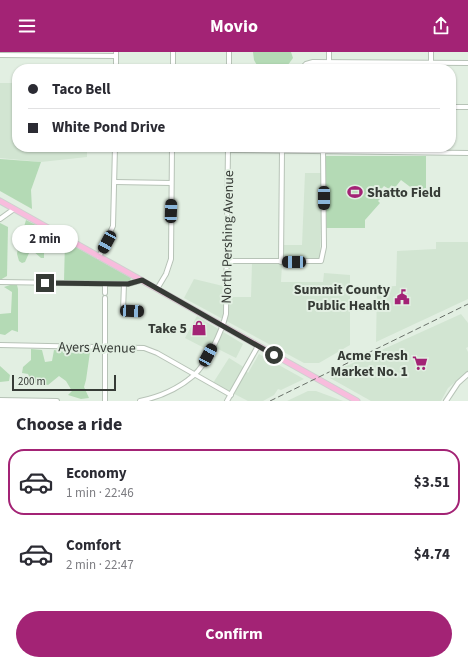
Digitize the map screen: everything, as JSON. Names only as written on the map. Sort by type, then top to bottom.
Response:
[{"type":"main road","points":[[0,201],[358,401]]},
{"type":"street","points":[[173,52],[173,64]]},
{"type":"street","points":[[229,52],[229,64]]},
{"type":"street","points":[[329,52],[329,62]]},
{"type":"street","points":[[431,52],[431,63]]},
{"type":"street","points":[[0,55],[116,54]]},
{"type":"street","points":[[307,64],[310,62],[468,63]]},
{"type":"street","points":[[456,107],[468,107]]},
{"type":"street","points":[[456,151],[468,152]]},
{"type":"street","points":[[99,257],[113,226],[115,152]]},
{"type":"street","points":[[157,289],[169,267],[171,259],[172,152]]},
{"type":"street","name":"North Pershing Avenue","points":[[194,375],[205,360],[223,326],[226,312],[228,152]]},
{"type":"street","points":[[281,262],[282,152]]},
{"type":"street","points":[[227,261],[316,262],[323,258],[324,152]]},
{"type":"street","points":[[115,182],[172,183]]},
{"type":"street","points":[[0,219],[14,209]]},
{"type":"street","points":[[0,282],[124,284],[136,283],[142,280]]},
{"type":"street","points":[[105,284],[105,293]]},
{"type":"street","points":[[124,284],[123,311],[141,312]]},
{"type":"street","points":[[105,298],[105,401]]},
{"type":"street","name":"Ayers Avenue","points":[[0,345],[144,348],[157,353],[231,395]]},
{"type":"street","points":[[227,401],[258,346]]},
{"type":"street","points":[[446,401],[458,383],[468,374]]},
{"type":"street","points":[[140,401],[157,396],[184,383],[194,375]]},
{"type":"street","points":[[0,400],[57,401]]},
{"type":"shaded area","points":[[0,83],[12,83],[12,152],[87,152],[87,157],[41,162],[0,158]]},
{"type":"shaded area","points":[[305,173],[322,173],[320,259],[284,259],[283,245],[302,245]]},
{"type":"shaded area","points":[[436,242],[468,242],[468,299],[376,342],[377,287],[396,286],[397,251],[436,249]]},
{"type":"shaded area","points":[[252,263],[282,264],[281,282],[323,282],[324,273],[350,275],[350,345],[319,363],[304,363],[184,298],[194,279],[223,286],[230,297],[251,297]]},
{"type":"shaded area","points":[[461,314],[468,323],[468,347],[466,348],[468,352],[468,371],[448,388],[441,401],[371,401],[330,378],[333,372]]},
{"type":"shaded area","points":[[197,316],[243,344],[236,358],[214,347],[212,352],[185,338]]},
{"type":"shaded area","points":[[259,354],[304,379],[281,390],[278,389],[274,395],[263,401],[248,401],[213,383],[229,358],[242,366],[248,373]]},
{"type":"shaded area","points":[[308,391],[316,391],[343,401],[287,401]]},
{"type":"green space","points":[[253,52],[291,52],[293,58],[289,64],[256,64]]},
{"type":"green space","points":[[326,156],[426,156],[426,197],[425,198],[401,180],[393,190],[392,185],[389,189],[384,186],[376,195],[380,199],[378,201],[380,203],[365,220],[365,228],[325,228]]},
{"type":"green space","points":[[0,159],[41,162],[31,190],[32,209],[0,191]]},
{"type":"green space","points":[[26,220],[42,228],[44,231],[44,258],[41,258],[32,250],[25,262],[22,263],[19,261],[17,254]]},
{"type":"green space","points":[[0,223],[8,227],[7,276],[0,280]]},
{"type":"green space","points":[[65,241],[131,278],[130,281],[64,281]]},
{"type":"green space","points":[[17,285],[18,289],[18,332],[12,330],[5,335],[0,334],[0,314],[11,313],[12,292],[4,287]]},
{"type":"green space","points":[[31,349],[42,350],[45,362],[52,361],[54,350],[75,353],[90,352],[84,387],[89,398],[81,399],[68,395],[72,391],[66,381],[59,376],[48,385],[32,382],[28,374],[22,373],[23,367],[31,360]]},
{"type":"green space","points":[[0,366],[10,375],[9,381],[0,382]]},
{"type":"railway","points":[[270,401],[468,304]]},
{"type":"place","name":"Shatto Field","points":[[355,192]]},
{"type":"place","name":"Summit County Public Health","points":[[402,297]]},
{"type":"place","name":"Take 5","points":[[199,328]]},
{"type":"place","name":"Acme Fresh Market No. 1","points":[[420,363]]},
{"type":"route","points":[[45,283],[128,284],[136,283],[142,280],[274,355]]}]
